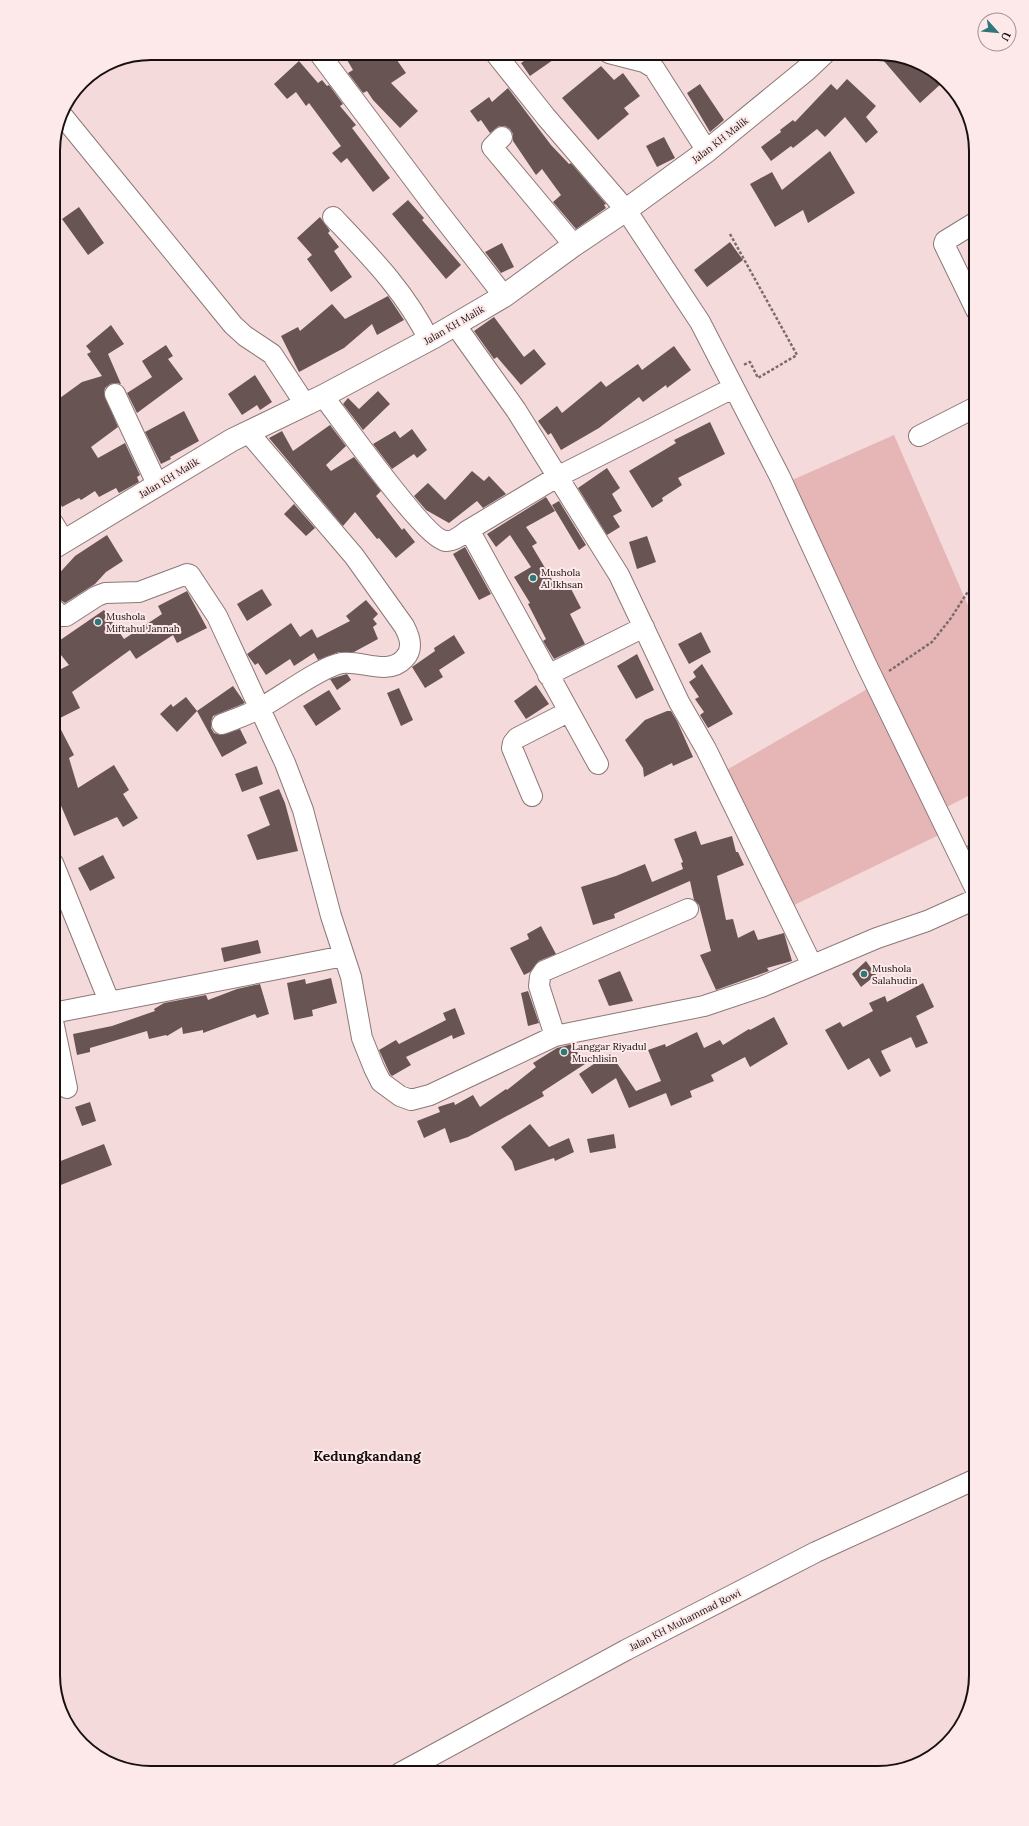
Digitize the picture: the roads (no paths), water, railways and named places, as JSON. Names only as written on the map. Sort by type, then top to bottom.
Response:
[{"type":"street","points":[[324,60],[430,202],[504,296]]},
{"type":"street","points":[[501,60],[546,117],[626,210],[700,322],[780,477],[874,681],[969,876]]},
{"type":"street","points":[[634,60],[648,64],[654,68],[707,151]]},
{"type":"street","name":"Jalan KH Malik","points":[[60,535],[157,484],[232,440],[314,400],[456,326],[504,296],[707,151],[817,60]]},
{"type":"street","points":[[66,120],[233,325],[272,354],[428,530],[439,539],[446,542],[454,540],[556,477],[733,388]]},
{"type":"street","points":[[502,137],[492,147],[574,245]]},
{"type":"street","points":[[333,218],[380,266],[420,322],[429,340]]},
{"type":"street","points":[[969,227],[944,244],[969,296]]},
{"type":"street","points":[[456,326],[516,410],[556,477],[619,575],[679,702],[706,749],[812,965]]},
{"type":"street","points":[[115,394],[157,484]]},
{"type":"street","points":[[919,436],[969,411]]},
{"type":"street","points":[[222,724],[260,708],[332,665],[351,662],[372,667],[392,666],[403,660],[409,652],[411,646],[410,636],[404,626],[354,556],[248,432]]},
{"type":"street","points":[[467,531],[476,542],[568,712],[598,764]]},
{"type":"street","points":[[60,615],[66,616],[97,596],[105,594],[139,592],[189,574],[217,616],[260,708],[303,810],[331,916],[351,977],[362,1038],[374,1068],[381,1082],[400,1096],[411,1100],[430,1095],[556,1036],[704,1006],[761,987],[877,938],[927,921],[969,902]]},
{"type":"street","points":[[548,675],[644,627]]},
{"type":"street","points":[[532,796],[512,748],[513,743],[517,738],[568,712]]},
{"type":"street","points":[[60,880],[109,1001]]},
{"type":"street","points":[[556,1036],[539,986],[540,977],[544,971],[688,909]]},
{"type":"street","points":[[60,1012],[344,956]]},
{"type":"street","points":[[60,1055],[67,1088]]},
{"type":"street","name":"Jalan KH Muhammad Rowi","points":[[413,1766],[626,1650],[809,1556],[969,1482]]},
{"type":"place","name":"Mushola Al Ikhsan","points":[[533,578]]},
{"type":"place","name":"Mushola Miftahul Jannah","points":[[98,622]]},
{"type":"place","name":"Mushola Salahudin","points":[[864,974]]},
{"type":"place","name":"Langgar Riyadul Muchlisin","points":[[564,1052]]},
{"type":"district","name":"Kedungkandang","points":[[367,1456]]}]
